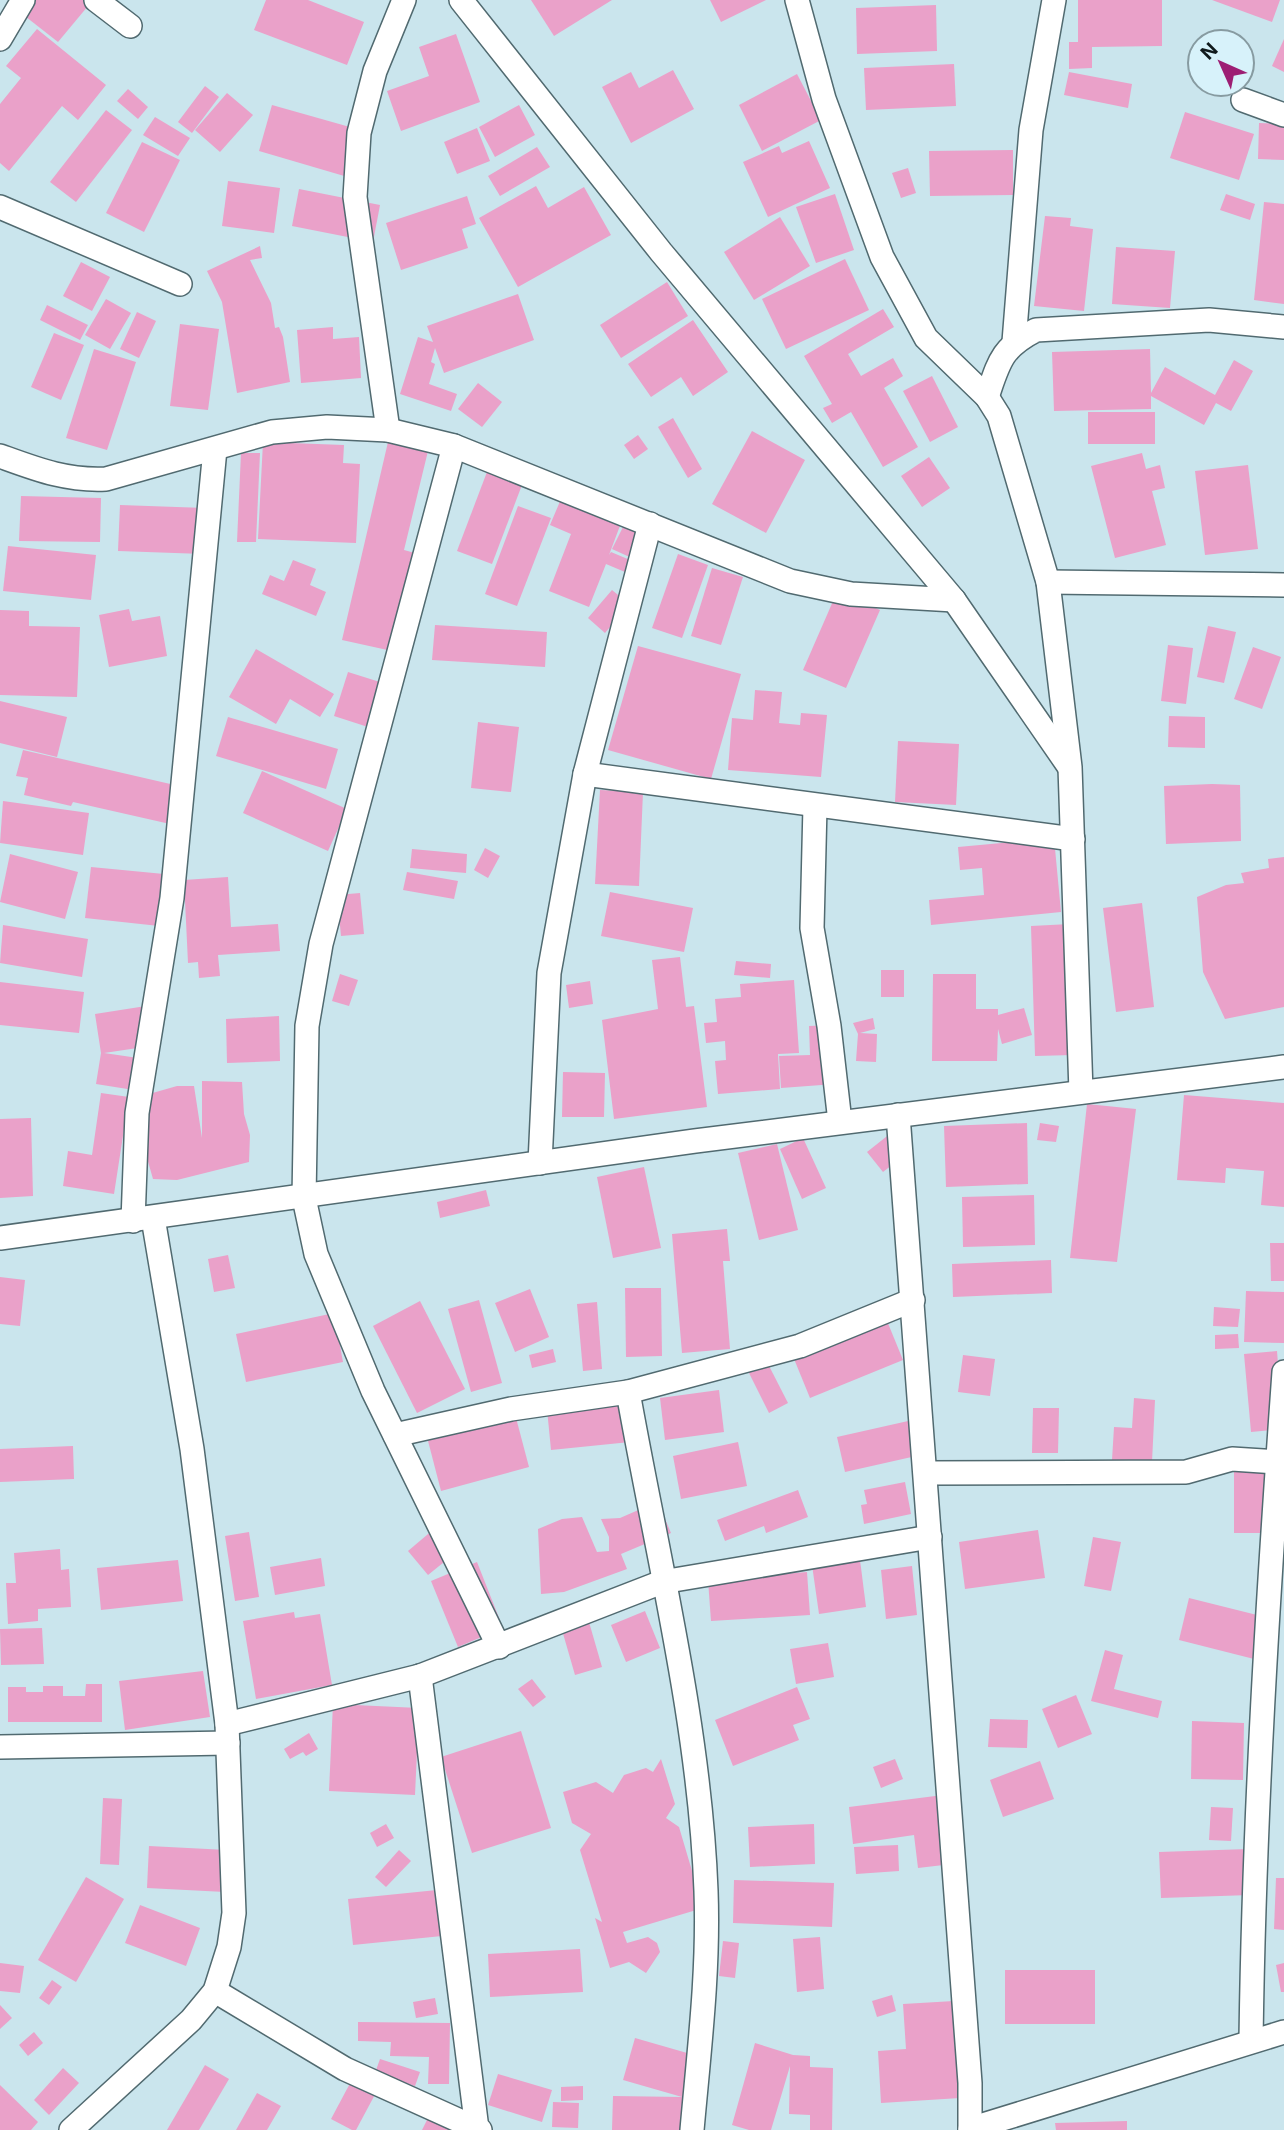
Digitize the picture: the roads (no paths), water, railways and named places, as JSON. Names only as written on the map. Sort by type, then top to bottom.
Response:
[{"type":"street","points":[[0,39],[23,0]]},
{"type":"street","points":[[96,0],[130,26]]},
{"type":"street","points":[[388,430],[355,198],[359,133],[375,71],[404,0]]},
{"type":"street","points":[[461,0],[661,252],[954,600],[1070,767]]},
{"type":"street","points":[[797,0],[824,99],[882,257],[926,338],[987,397],[999,416],[1048,582],[1070,767],[1081,1092]]},
{"type":"street","points":[[1014,342],[1031,130],[1054,0]]},
{"type":"street","points":[[1243,100],[1284,115]]},
{"type":"street","points":[[0,207],[180,284]]},
{"type":"street","points":[[987,397],[1001,357],[1014,342],[1036,330],[1209,320],[1284,327]]},
{"type":"street","points":[[0,456],[56,476],[80,480],[106,479],[272,432],[327,427],[388,430],[454,446],[790,581],[851,594],[954,600]]},
{"type":"street","points":[[454,446],[321,944],[307,1026],[304,1198],[316,1254],[328,1290],[395,1435],[499,1647]]},
{"type":"street","points":[[71,2130],[191,2020],[215,1991],[229,1947],[234,1913],[228,1734],[192,1449],[143,1220],[137,1114],[172,898],[215,449]]},
{"type":"street","points":[[540,1163],[549,973],[585,774],[650,524]]},
{"type":"street","points":[[1048,582],[1284,585]]},
{"type":"street","points":[[585,774],[1073,839]]},
{"type":"street","points":[[815,806],[812,928],[829,1026],[840,1122]]},
{"type":"street","points":[[0,1238],[840,1122],[1284,1067]]},
{"type":"street","points":[[898,1115],[970,2083],[970,2129],[1284,2032]]},
{"type":"street","points":[[395,1435],[511,1409],[628,1392],[800,1346],[913,1300]]},
{"type":"street","points":[[1251,2041],[1254,1858],[1284,1372]]},
{"type":"street","points":[[628,1392],[694,1750],[706,1891],[705,1990],[692,2130]]},
{"type":"street","points":[[926,1473],[1186,1472],[1232,1459],[1278,1462]]},
{"type":"street","points":[[0,1747],[228,1734],[420,1676],[662,1581],[930,1537]]},
{"type":"street","points":[[420,1676],[478,2129]]},
{"type":"street","points":[[215,1991],[345,2068],[478,2129]]}]
